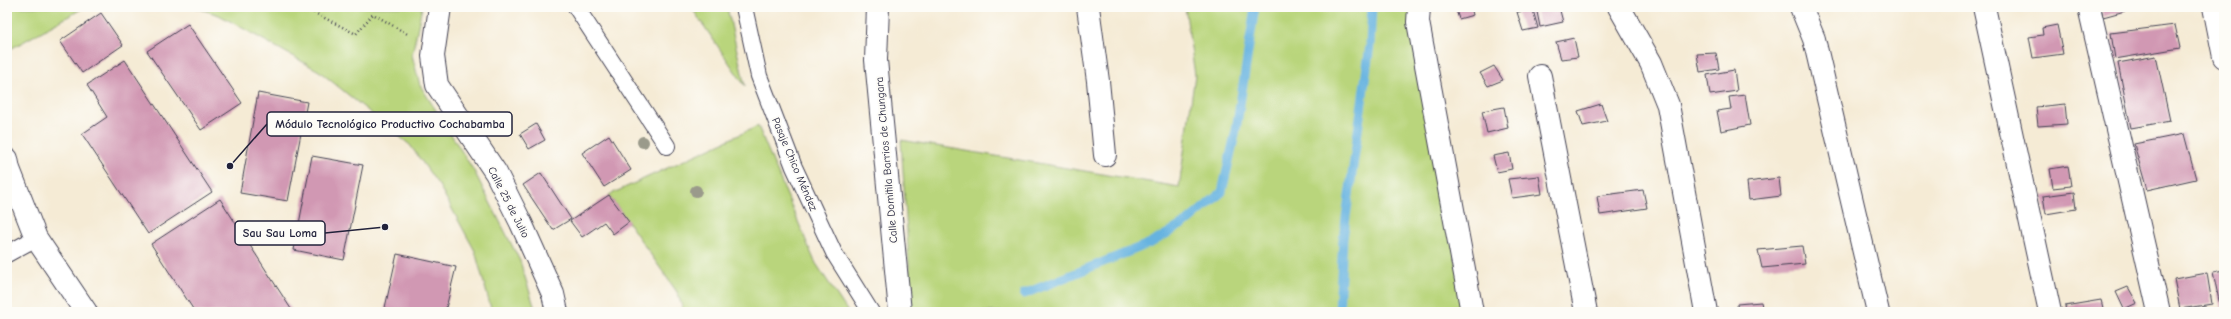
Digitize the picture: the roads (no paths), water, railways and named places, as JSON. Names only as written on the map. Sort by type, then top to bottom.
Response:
[{"type":"street","name":"Calle 25 de Julio","points":[[440,7],[433,56],[437,85],[496,173],[521,223],[553,294],[557,312]]},
{"type":"street","name":"Calle Domitila Barrios de Chungara","points":[[878,7],[876,60],[900,312]]},
{"type":"street","points":[[1088,7],[1098,81],[1105,155]]},
{"type":"street","points":[[1419,7],[1418,22],[1472,312]]},
{"type":"street","points":[[1619,7],[1651,62],[1668,105],[1706,312]]},
{"type":"street","points":[[1800,7],[1814,38],[1878,312]]},
{"type":"street","points":[[1984,7],[2050,312]]},
{"type":"street","points":[[2089,7],[2159,312]]},
{"type":"street","points":[[2214,7],[2224,57]]},
{"type":"street","points":[[1540,76],[1586,312]]},
{"type":"street","points":[[7,159],[9,169],[36,238],[86,312]]},
{"type":"lane","name":"Pasaje Chico Méndez","points":[[744,7],[759,76],[794,167],[834,253],[871,312]]},
{"type":"lane","points":[[582,8],[668,146]]},
{"type":"lane","points":[[7,254],[36,238]]},
{"type":"waterway","points":[[1024,294],[1153,242],[1188,221],[1222,192],[1236,130],[1255,7]]},
{"type":"waterway","points":[[1339,312],[1343,239],[1370,45],[1372,7]]},
{"type":"place","name":"Módulo Tecnológico Productivo Cochabamba","points":[[230,166]]},
{"type":"place","name":"Sau Sau Loma","points":[[385,227]]}]
